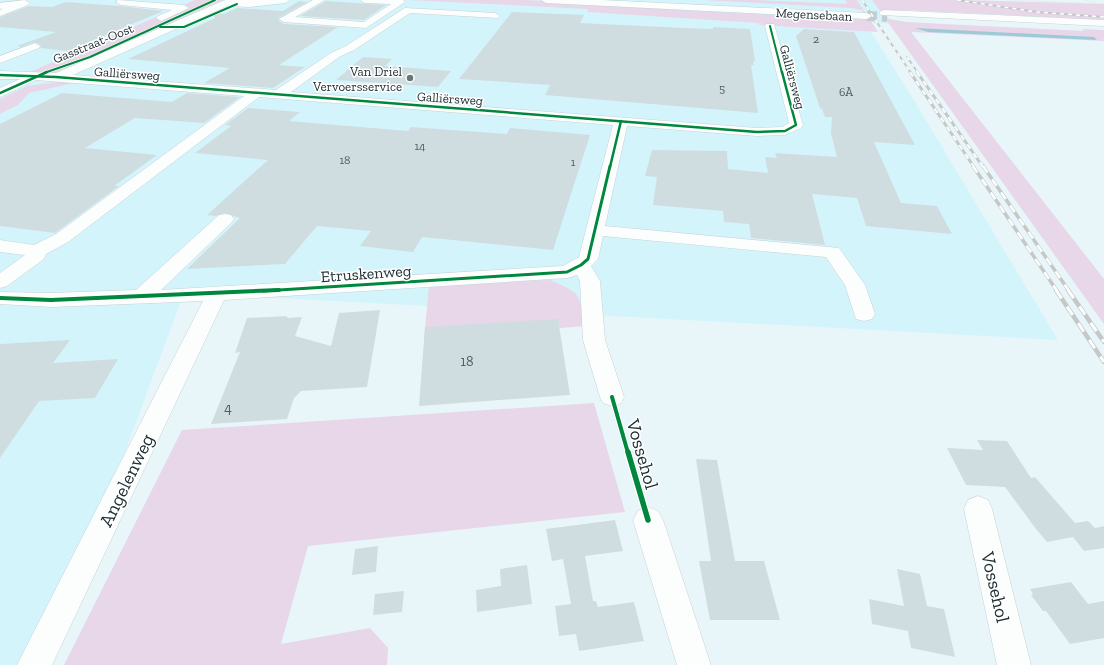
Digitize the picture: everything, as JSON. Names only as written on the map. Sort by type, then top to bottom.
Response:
[{"type":"street","points":[[230,1],[250,4],[285,0]]},
{"type":"street","points":[[308,0],[319,0]]},
{"type":"street","points":[[319,0],[284,19],[366,25],[400,2],[365,0]]},
{"type":"street","name":"Megensebaan","points":[[546,0],[865,14],[637,0]]},
{"type":"street","name":"Gasstraat-Oost","points":[[56,78],[230,1]]},
{"type":"street","points":[[113,53],[95,51],[94,48],[184,8],[175,3],[121,2]]},
{"type":"street","points":[[0,6],[25,3],[0,13]]},
{"type":"street","points":[[278,95],[335,55],[350,48],[408,10],[495,16]]},
{"type":"street","points":[[1104,24],[886,15],[1104,28]]},
{"type":"street","name":"Galliërsweg","points":[[0,75],[256,93],[757,132],[785,131],[796,125],[770,26]]},
{"type":"street","points":[[0,60],[35,46]]},
{"type":"street","points":[[0,93],[36,77]]},
{"type":"street","points":[[0,246],[37,251],[62,238],[256,93]]},
{"type":"street","points":[[612,397],[594,340],[590,281],[581,266],[588,259],[621,121]]},
{"type":"street","points":[[140,297],[225,219]]},
{"type":"street","points":[[595,230],[832,252],[855,285],[864,314]]},
{"type":"street","points":[[0,282],[27,264],[37,255],[37,251]]},
{"type":"street","name":"Etruskenweg","points":[[0,298],[51,300],[217,294],[567,272],[581,266]]},
{"type":"street","name":"Angelenweg","points":[[34,665],[217,294]]},
{"type":"street","name":"Vossehol","points":[[978,509],[1014,665]]},
{"type":"street","points":[[648,520],[694,665]]},
{"type":"path","points":[[1007,0],[1103,4]]},
{"type":"path","points":[[1078,3],[1081,0]]},
{"type":"path","points":[[1085,0],[1103,4]]},
{"type":"shaded area","points":[[0,0],[852,0],[857,8],[863,11],[867,16],[863,19],[915,102],[1058,340],[184,293],[46,665],[0,665]]},
{"type":"shaded area","points":[[195,0],[222,0],[56,73],[30,72]]},
{"type":"shaded area","points":[[409,0],[526,0],[677,10],[852,19],[867,18],[862,10],[851,8],[703,0],[758,0],[847,4],[845,0],[857,0],[878,32],[587,12],[588,9]]},
{"type":"shaded area","points":[[857,0],[872,0],[890,24],[873,23]]},
{"type":"shaded area","points":[[872,0],[954,0],[1009,8],[961,0],[1104,4],[1104,22],[1067,18],[902,10],[883,11],[889,19],[906,22],[1084,31],[1082,29],[1104,30],[1104,41],[911,32],[1104,279],[1104,324]]},
{"type":"shaded area","points":[[915,28],[1094,37],[1097,40],[928,32]]},
{"type":"shaded area","points":[[57,82],[74,83],[29,93],[18,105],[0,114],[0,99],[27,86]]},
{"type":"shaded area","points":[[550,280],[568,288],[577,296],[582,306],[586,326],[424,339],[429,286]]},
{"type":"shaded area","points":[[594,403],[625,512],[308,546],[281,644],[370,628],[388,648],[387,665],[64,665],[182,430]]},
{"type":"building","points":[[299,1],[307,2],[278,18],[278,20],[284,24],[338,27],[279,65],[305,67],[273,88],[204,83],[230,68],[128,59],[215,18],[213,14],[215,13],[224,14],[237,8],[283,11]]},
{"type":"building","points":[[326,1],[386,5],[364,20],[300,16]]},
{"type":"building","points":[[66,2],[163,11],[68,51],[40,48],[41,45],[34,42],[21,47],[17,46],[56,32],[0,27],[0,17],[29,6],[52,7]]},
{"type":"building","points":[[512,12],[584,15],[580,23],[684,28],[713,29],[713,27],[750,29],[755,61],[753,61],[754,65],[751,65],[758,113],[545,95],[550,85],[459,79]]},
{"type":"building","points":[[804,29],[854,32],[915,145],[874,142],[901,203],[937,206],[952,234],[866,226],[857,198],[812,194],[825,245],[751,238],[749,224],[724,222],[723,211],[653,205],[657,177],[645,176],[652,150],[727,151],[728,169],[768,173],[765,157],[777,158],[775,153],[837,157],[831,133],[832,117],[825,117],[822,109],[820,108],[796,36]]},
{"type":"building","points":[[363,57],[392,59],[385,66],[451,71],[438,87],[336,80]]},
{"type":"building","points":[[62,93],[172,102],[187,93],[240,97],[204,123],[135,118],[85,148],[157,155],[114,186],[119,186],[55,233],[0,226],[0,124]]},
{"type":"building","points":[[248,108],[300,112],[289,121],[408,131],[411,127],[507,134],[510,128],[590,135],[553,250],[422,237],[413,252],[360,246],[371,231],[317,226],[285,264],[187,269],[240,218],[225,213],[216,216],[207,215],[268,160],[195,153],[231,126],[225,125]]},
{"type":"building","points":[[380,310],[367,387],[301,391],[294,398],[287,419],[211,424],[240,352],[235,353],[247,318],[286,316],[288,318],[302,317],[295,336],[331,346],[339,313]]},
{"type":"building","points":[[558,319],[570,395],[419,406],[425,327]]},
{"type":"building","points":[[70,340],[53,363],[118,359],[95,398],[39,401],[0,458],[0,344]]},
{"type":"building","points":[[977,440],[1007,441],[1031,478],[1035,477],[1075,523],[1088,521],[1095,528],[1104,526],[1104,548],[1084,551],[1073,537],[1047,542],[1005,487],[966,485],[947,448],[983,450]]},
{"type":"building","points":[[696,459],[717,460],[735,561],[764,561],[780,620],[710,620],[699,561],[711,561]]},
{"type":"building","points":[[615,520],[623,551],[585,556],[593,601],[596,601],[598,607],[634,602],[644,641],[579,651],[576,634],[559,636],[555,606],[571,604],[563,559],[552,561],[546,529]]},
{"type":"building","points":[[378,546],[376,572],[352,575],[355,549]]},
{"type":"building","points":[[527,565],[532,604],[477,612],[476,590],[501,586],[500,569]]},
{"type":"building","points":[[897,569],[920,574],[927,606],[944,609],[955,657],[911,648],[908,631],[872,624],[869,599],[904,606]]},
{"type":"building","points":[[1071,582],[1088,604],[1104,601],[1104,638],[1070,644],[1046,611],[1043,611],[1031,595],[1033,594],[1030,589]]},
{"type":"building","points":[[404,591],[402,612],[373,615],[375,594]]},
{"type":"tunnel","points":[[867,16],[887,17]]},
{"type":"railway","points":[[862,0],[911,73]]},
{"type":"railway","points":[[957,0],[1037,12],[1104,17]]},
{"type":"railway","points":[[907,57],[918,73]]},
{"type":"railway","points":[[910,72],[974,167]]},
{"type":"railway","points":[[917,72],[983,167]]},
{"type":"railway","points":[[973,166],[1057,291]]},
{"type":"railway","points":[[983,166],[1069,291]]},
{"type":"railway","points":[[1056,290],[1104,362]]},
{"type":"railway","points":[[1068,290],[1104,342]]},
{"type":"cycle path","points":[[0,93],[57,67],[90,57],[215,0]]},
{"type":"cycle path","points":[[160,27],[184,27],[237,4]]},
{"type":"cycle path","points":[[0,75],[56,77],[757,132],[785,131],[796,125],[770,26]]},
{"type":"cycle path","points":[[0,298],[51,300],[217,294],[567,272],[581,265],[588,259],[621,121]]},
{"type":"cycle path","points":[[612,397],[648,520]]},
{"type":"place","name":"Van Driel Vervoersservice","points":[[410,78]]}]
